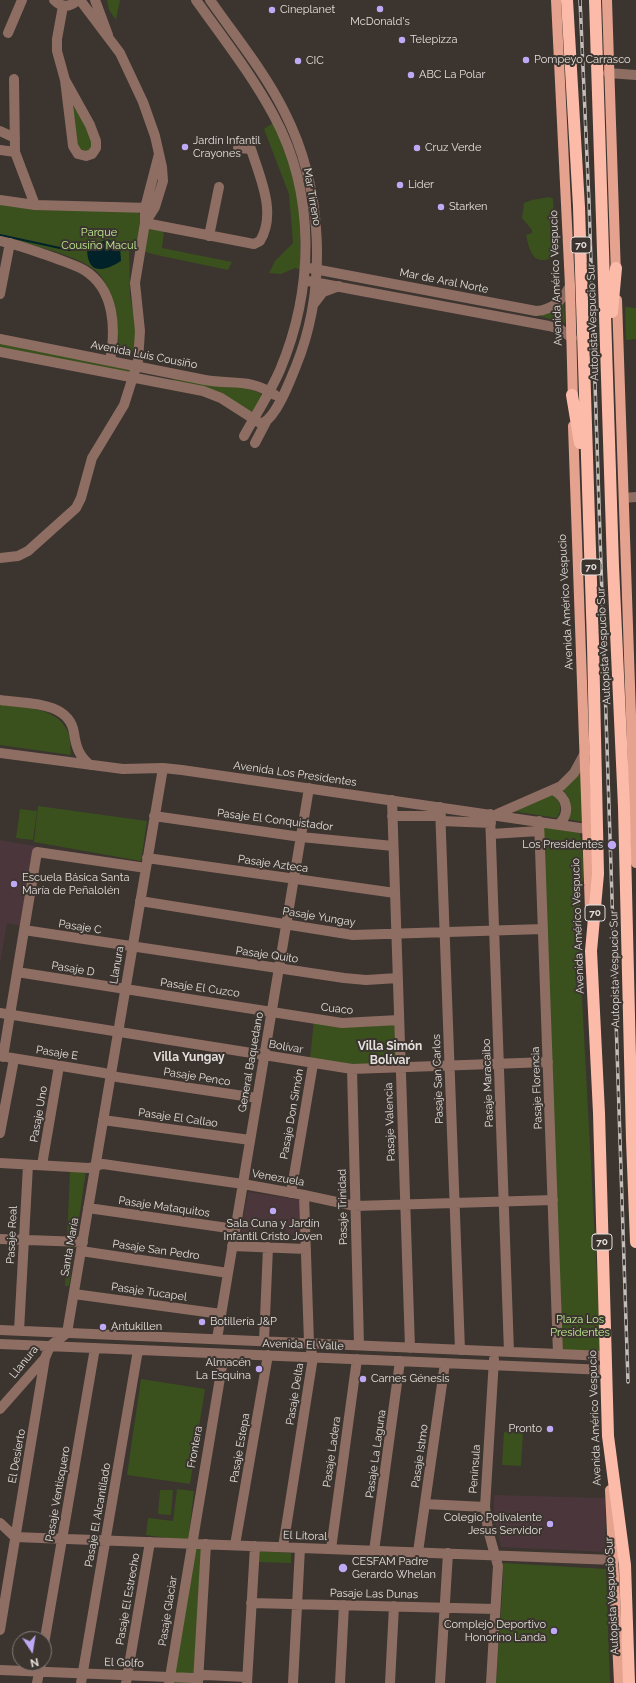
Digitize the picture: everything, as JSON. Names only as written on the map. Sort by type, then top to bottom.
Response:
[{"type":"highway","name":"Autopista Vespucio Sur","points":[[567,0],[579,199],[598,874],[591,951]]},
{"type":"highway","name":"Autopista Vespucio Sur","points":[[595,0],[613,566],[624,807],[636,1242]]},
{"type":"highway","points":[[607,353],[616,268]]},
{"type":"highway","points":[[572,394],[588,490]]},
{"type":"highway","name":"Avenida Américo Vespucio","points":[[591,951],[599,1113],[608,1436]]},
{"type":"highway","points":[[632,1140],[636,1163]]},
{"type":"highway","name":"Autopista Vespucio Sur","points":[[608,1436],[625,1565],[630,1683]]},
{"type":"main road","name":"Avenida Américo Vespucio","points":[[556,0],[572,338],[576,558],[585,753],[591,951]]},
{"type":"main road","points":[[607,0],[608,73],[624,498],[633,662],[636,864]]},
{"type":"main road","name":"Avenida Américo Vespucio","points":[[608,1436],[619,1683]]},
{"type":"street","points":[[8,34],[22,0]]},
{"type":"street","points":[[54,0],[63,6],[70,6],[79,0],[120,53],[139,91],[150,119],[159,154],[163,181],[156,207],[145,222]]},
{"type":"street","points":[[95,0],[109,38]]},
{"type":"street","name":"Mar Tirreno","points":[[196,0],[255,84],[274,116],[285,140],[297,175],[304,208],[306,243],[303,280],[292,337],[282,365],[270,391],[244,436]]},
{"type":"street","name":"Mar Tirreno","points":[[210,0],[273,91],[294,135],[306,170],[316,235],[316,269],[313,306],[303,348],[281,399],[265,422],[255,443]]},
{"type":"street","points":[[63,6],[57,46],[65,80],[73,146],[78,154],[88,155],[94,152],[96,148],[92,130],[65,80]]},
{"type":"street","points":[[608,73],[636,75]]},
{"type":"street","points":[[14,79],[15,152],[34,205]]},
{"type":"street","points":[[0,131],[15,138]]},
{"type":"street","points":[[145,222],[254,244],[260,241],[265,234],[268,222],[268,209],[251,149],[238,148]]},
{"type":"street","points":[[0,150],[15,152]]},
{"type":"street","points":[[0,558],[18,556],[28,552],[76,508],[81,498],[92,458],[124,405],[134,378],[140,352],[140,331],[135,284],[145,222],[144,208],[159,154]]},
{"type":"street","points":[[209,236],[220,187]]},
{"type":"street","points":[[0,200],[34,205],[156,207]]},
{"type":"street","points":[[0,241],[22,246],[80,268],[91,275],[100,285],[108,298],[113,326],[110,361]]},
{"type":"street","points":[[0,294],[10,244]]},
{"type":"street","name":"Mar de Aral Norte","points":[[304,267],[536,311],[551,307],[560,301],[570,286]]},
{"type":"street","points":[[303,280],[555,327],[572,338]]},
{"type":"street","points":[[313,306],[323,292],[341,286]]},
{"type":"street","points":[[439,305],[437,297],[441,293]]},
{"type":"street","points":[[516,320],[521,313],[520,308]]},
{"type":"street","name":"Avenida Luis Cousiño","points":[[0,339],[213,381],[247,382],[270,391],[281,399]]},
{"type":"street","points":[[0,352],[168,384],[216,395],[253,420],[265,422]]},
{"type":"street","points":[[168,384],[170,373]]},
{"type":"street","points":[[624,498],[636,497]]},
{"type":"street","points":[[0,700],[50,707],[61,712],[68,718],[72,727],[78,752],[90,765]]},
{"type":"street","name":"Avenida Los Presidentes","points":[[0,753],[135,770],[162,768],[392,800],[441,815],[492,817],[539,826],[558,824],[587,829]]},
{"type":"street","points":[[392,816],[441,815],[492,817],[553,790],[566,782],[585,753]]},
{"type":"street","name":"Llanura","points":[[96,1166],[162,768]]},
{"type":"street","name":"General Baquedano","points":[[217,1339],[309,788]]},
{"type":"street","points":[[553,790],[562,796],[566,804],[565,815],[558,824]]},
{"type":"street","name":"Pasaje Valencia","points":[[392,800],[410,1348]]},
{"type":"street","name":"Pasaje San Carlos","points":[[441,815],[460,1350]]},
{"type":"street","name":"Pasaje El Conquistador","points":[[154,816],[301,837],[393,846]]},
{"type":"street","name":"Pasaje Maracaibo","points":[[492,817],[491,834],[494,930],[509,1352]]},
{"type":"street","points":[[491,834],[539,826]]},
{"type":"street","name":"Pasaje Florencia","points":[[539,826],[558,1354]]},
{"type":"street","name":"Pasaje Azteca","points":[[24,930],[38,852],[294,879],[395,893]]},
{"type":"street","name":"Pasaje Yungay","points":[[140,902],[353,935],[543,929]]},
{"type":"street","points":[[2,1057],[18,972],[24,930]]},
{"type":"street","name":"Pasaje C","points":[[24,930],[132,947]]},
{"type":"street","name":"Pasaje Quito","points":[[132,947],[351,979],[398,978]]},
{"type":"street","name":"Pasaje D","points":[[18,972],[125,989]]},
{"type":"street","name":"Pasaje El Cuzco","points":[[125,989],[272,1011]]},
{"type":"street","name":"Cuaco","points":[[272,1011],[342,1023],[399,1020]]},
{"type":"street","name":"Bolívar","points":[[0,1013],[352,1069],[548,1062]]},
{"type":"street","name":"Pasaje E","points":[[2,1057],[111,1076]]},
{"type":"street","points":[[0,1133],[14,1059]]},
{"type":"street","name":"Pasaje Don Simón","points":[[291,1193],[313,1064]]},
{"type":"street","name":"Pasaje Uno","points":[[42,1165],[59,1066]]},
{"type":"street","name":"Pasaje Trinidad","points":[[352,1069],[359,1345]]},
{"type":"street","name":"Pasaje Penco","points":[[111,1076],[257,1098]]},
{"type":"street","name":"Pasaje El Callao","points":[[103,1120],[250,1140]]},
{"type":"street","name":"Venezuela","points":[[0,1163],[88,1168],[103,1164],[243,1184],[355,1206],[553,1200]]},
{"type":"street","name":"Pasaje Real","points":[[19,1331],[28,1165]]},
{"type":"street","name":"Santa María","points":[[67,1333],[96,1166]]},
{"type":"street","name":"Pasaje Delta","points":[[283,1547],[313,1357],[309,1343],[304,1195]]},
{"type":"street","name":"Pasaje Mataquitos","points":[[88,1208],[235,1229]]},
{"type":"street","name":"Pasaje San Pedro","points":[[0,1238],[82,1247],[228,1273]]},
{"type":"street","points":[[232,1246],[306,1248]]},
{"type":"street","points":[[264,1341],[268,1247]]},
{"type":"street","name":"Pasaje Tucapel","points":[[74,1294],[221,1314]]},
{"type":"street","name":"Avenida El Valle","points":[[0,1330],[605,1356]]},
{"type":"street","name":"Llanura","points":[[2,1402],[46,1358],[50,1346],[67,1333]]},
{"type":"street","name":"Avenida El Valle","points":[[0,1344],[606,1370]]},
{"type":"street","name":"Pasaje Ventisquero","points":[[46,1631],[95,1348]]},
{"type":"street","name":"Pasaje El Alcantilado","points":[[82,1678],[138,1350]]},
{"type":"street","name":"Península","points":[[491,1683],[498,1566],[488,1530],[485,1507],[494,1365],[493,1351]]},
{"type":"street","points":[[527,1353],[556,1368]]},
{"type":"street","name":"Frontera","points":[[191,1544],[224,1354]]},
{"type":"street","name":"Pasaje Estepa","points":[[235,1545],[268,1356]]},
{"type":"street","name":"El Desierto","points":[[0,1630],[3,1590],[15,1537],[46,1358]]},
{"type":"street","name":"Pasaje Ladera","points":[[331,1549],[357,1359]]},
{"type":"street","name":"Pasaje La Laguna","points":[[374,1551],[400,1361]]},
{"type":"street","name":"Pasaje Istmo","points":[[418,1552],[445,1363]]},
{"type":"street","points":[[425,1504],[485,1507]]},
{"type":"street","points":[[0,1523],[15,1537]]},
{"type":"street","name":"El Litoral","points":[[15,1537],[614,1560]]},
{"type":"street","name":"Pasaje El Estrecho","points":[[127,1679],[150,1542]]},
{"type":"street","name":"Pasaje Glaciar","points":[[170,1680],[191,1544]]},
{"type":"street","points":[[199,1680],[206,1544]]},
{"type":"street","points":[[247,1680],[255,1546]]},
{"type":"street","points":[[293,1683],[300,1548]]},
{"type":"street","points":[[440,1683],[448,1553]]},
{"type":"street","name":"Pasaje Las Dunas","points":[[251,1603],[495,1609]]},
{"type":"street","points":[[340,1683],[344,1605]]},
{"type":"street","points":[[390,1683],[394,1606]]},
{"type":"street","name":"El Golfo","points":[[0,1670],[12,1669]]},
{"type":"street","name":"El Golfo","points":[[52,1670],[82,1678],[247,1680]]},
{"type":"street","points":[[37,1683],[39,1671]]},
{"type":"shaded area","name":"Escuela Básica Santa María de Peñalolén","points":[[0,840],[35,846],[22,926],[7,923],[0,964]]},
{"type":"shaded area","name":"Sala Cuna y Jardín Infantil Cristo Joven","points":[[248,1192],[301,1200],[302,1235],[285,1235],[286,1224],[259,1221],[257,1235],[241,1233]]},
{"type":"shaded area","name":"Colegio Polivalente Jesus Servidor","points":[[494,1495],[605,1498],[606,1552],[501,1547],[494,1519]]},
{"type":"green space","points":[[107,0],[120,0],[116,20],[109,10]]},
{"type":"green space","points":[[70,100],[85,119],[94,145],[92,149],[84,152],[77,148]]},
{"type":"green space","points":[[273,123],[288,157],[301,205],[300,269],[295,268],[281,274],[269,273],[275,261],[293,243],[289,194],[264,129]]},
{"type":"green space","points":[[550,197],[553,199],[556,254],[555,257],[542,260],[538,259],[531,253],[526,235],[532,233],[532,230],[522,218],[524,203]]},
{"type":"green space","name":"Parque Cousiño Macul","points":[[0,204],[137,211],[140,215],[142,226],[164,231],[162,248],[232,262],[228,270],[152,254],[129,246],[130,296],[135,321],[135,351],[119,351],[117,321],[113,301],[110,292],[100,275],[93,268],[68,256],[0,237]]},
{"type":"green space","points":[[564,302],[565,323],[539,316],[553,311]]},
{"type":"green space","points":[[625,307],[636,308],[636,339],[626,340]]},
{"type":"green space","points":[[0,343],[130,368],[131,371],[129,373],[0,348]]},
{"type":"green space","points":[[173,378],[240,386],[260,393],[262,397],[255,411],[251,412],[217,391],[172,381]]},
{"type":"green space","points":[[0,704],[28,707],[47,712],[62,722],[70,739],[71,755],[0,745]]},
{"type":"green space","points":[[581,765],[583,822],[567,819],[570,810],[570,803],[562,788]]},
{"type":"green space","points":[[549,794],[556,797],[560,805],[560,812],[557,818],[512,811]]},
{"type":"green space","points":[[38,806],[147,821],[141,861],[34,842]]},
{"type":"green space","points":[[20,809],[37,811],[33,840],[16,838]]},
{"type":"green space","name":"Plaza Los Presidentes","points":[[542,826],[580,833],[584,868],[578,924],[601,1351],[560,1350]]},
{"type":"green space","points":[[314,1020],[395,1022],[398,1063],[350,1065],[310,1059]]},
{"type":"green space","points":[[70,1171],[86,1171],[69,1286],[65,1286]]},
{"type":"green space","points":[[141,1379],[205,1389],[190,1484],[127,1475]]},
{"type":"green space","points":[[504,1432],[523,1433],[521,1466],[502,1465]]},
{"type":"green space","points":[[177,1489],[194,1491],[188,1541],[146,1535],[148,1518],[173,1521]]},
{"type":"green space","points":[[160,1490],[173,1490],[171,1515],[158,1514]]},
{"type":"green space","points":[[193,1547],[202,1547],[196,1683],[172,1683]]},
{"type":"green space","points":[[259,1551],[291,1553],[291,1563],[259,1562]]},
{"type":"green space","name":"Complejo Deportivo Honorino Landa","points":[[503,1563],[606,1569],[610,1683],[496,1683]]},
{"type":"water","points":[[108,239],[120,246],[121,261],[108,268],[97,269],[90,263],[87,248]]},
{"type":"waterway","points":[[0,235],[69,250],[87,248]]},
{"type":"railway","points":[[580,0],[589,202],[628,1382]]},
{"type":"place","name":"McDonald's","points":[[380,9]]},
{"type":"place","name":"Cineplanet","points":[[272,10]]},
{"type":"place","name":"Telepizza","points":[[402,40]]},
{"type":"place","name":"Pompeyo Carrasco","points":[[526,60]]},
{"type":"place","name":"CIC","points":[[298,61]]},
{"type":"place","name":"ABC La Polar","points":[[411,75]]},
{"type":"place","name":"Jardín Infantil Crayones","points":[[185,147]]},
{"type":"place","name":"Cruz Verde","points":[[417,148]]},
{"type":"place","name":"Lider","points":[[400,185]]},
{"type":"place","name":"Starken","points":[[441,207]]},
{"type":"place","name":"Los Presidentes","points":[[612,845]]},
{"type":"place","name":"Escuela Básica Santa María de Peñalolén","points":[[14,884]]},
{"type":"place","name":"Sala Cuna y Jardín Infantil Cristo Joven","points":[[273,1211]]},
{"type":"place","name":"Botillería J&P","points":[[202,1322]]},
{"type":"place","name":"Antukillen","points":[[103,1327]]},
{"type":"place","name":"Almacén La Esquina","points":[[259,1369]]},
{"type":"place","name":"Carnes Génesis","points":[[363,1379]]},
{"type":"place","name":"Pronto","points":[[550,1429]]},
{"type":"place","name":"Colegio Polivalente Jesus Servidor","points":[[550,1524]]},
{"type":"place","name":"CESFAM Padre Gerardo Whelan","points":[[343,1568]]},
{"type":"place","name":"Complejo Deportivo Honorino Landa","points":[[554,1631]]},
{"type":"district","name":"Villa Simón Bolívar","points":[[390,1053]]},
{"type":"district","name":"Villa Yungay","points":[[189,1057]]}]
